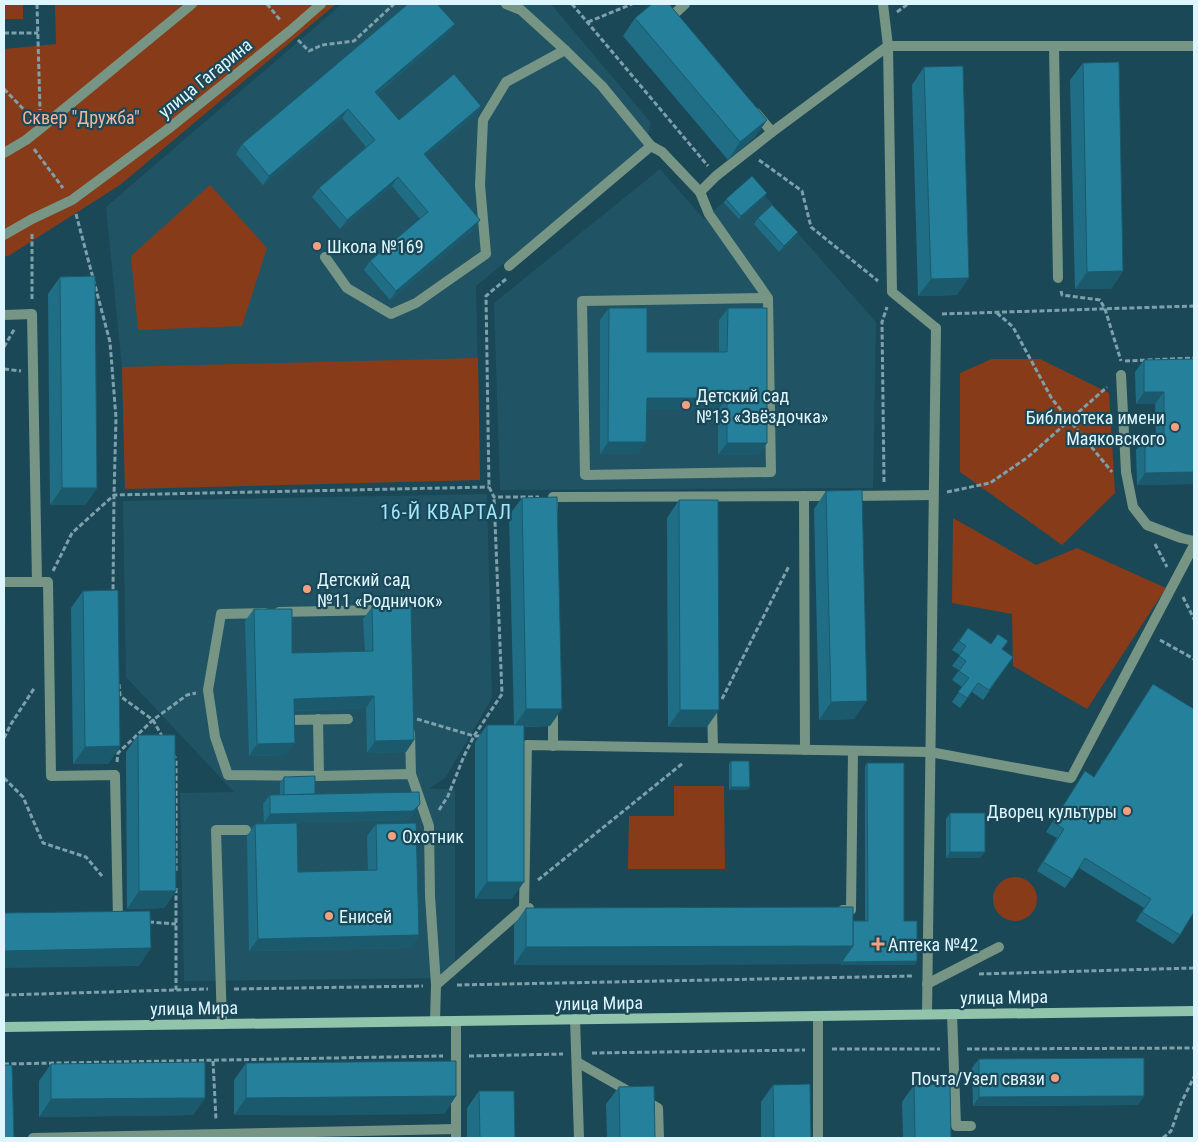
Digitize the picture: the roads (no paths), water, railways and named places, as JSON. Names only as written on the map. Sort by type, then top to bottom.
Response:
[{"type":"street","points":[[4,153],[26,140],[192,4]]},
{"type":"street","name":"улица Гагарина","points":[[4,235],[72,200],[168,129],[322,4]]},
{"type":"street","points":[[506,4],[521,10],[565,50],[602,86],[651,146],[662,152],[700,192],[709,214],[768,298],[771,472],[585,475],[582,301],[768,298]]},
{"type":"street","points":[[676,25],[670,18],[685,4]]},
{"type":"street","points":[[884,4],[888,46],[892,292],[936,328],[927,1014]]},
{"type":"street","points":[[700,192],[716,176],[772,132],[888,46],[1194,46]]},
{"type":"street","points":[[1054,47],[1058,278]]},
{"type":"street","points":[[325,257],[347,288],[391,314],[416,303],[486,254],[480,186],[483,120],[506,82],[565,50]]},
{"type":"street","points":[[747,103],[772,132]]},
{"type":"street","points":[[509,272],[651,146]]},
{"type":"street","points":[[4,315],[32,314],[42,582],[49,672],[51,776],[115,775],[118,920],[108,920]]},
{"type":"street","points":[[1121,375],[1126,472],[1133,507],[1147,525],[1194,541]]},
{"type":"street","points":[[553,517],[552,497],[710,501],[804,496],[934,495]]},
{"type":"street","points":[[804,496],[805,750]]},
{"type":"street","points":[[524,908],[527,745],[930,752],[1071,778],[1194,545]]},
{"type":"street","points":[[4,582],[42,582]]},
{"type":"street","points":[[388,610],[222,614],[208,690],[215,737],[228,775],[411,774]]},
{"type":"street","points":[[553,694],[553,746]]},
{"type":"street","points":[[712,699],[713,748]]},
{"type":"street","points":[[409,717],[411,774],[428,826],[436,986],[435,1021]]},
{"type":"street","points":[[318,719],[319,776]]},
{"type":"street","points":[[289,720],[348,719]]},
{"type":"street","points":[[832,910],[852,910],[853,750]]},
{"type":"street","points":[[222,1024],[216,830],[246,830]]},
{"type":"street","points":[[436,986],[524,908],[544,908]]},
{"type":"street","points":[[928,980],[999,948]]},
{"type":"street","name":"улица Мира","points":[[4,1027],[1194,1011]]},
{"type":"street","points":[[952,1014],[956,1138]]},
{"type":"street","points":[[818,1016],[818,1138]]},
{"type":"street","points":[[575,1019],[579,1138]]},
{"type":"street","points":[[32,1138],[216,1134],[456,1134],[456,1021]]},
{"type":"street","points":[[577,1058],[658,1108],[659,1138]]},
{"type":"street","points":[[956,1126],[971,1126]]},
{"type":"place","name":"Школа №169","points":[[317,246]]},
{"type":"place","name":"Детский сад №13 «Звёздочка»","points":[[686,405]]},
{"type":"place","name":"Библиотека имени Маяковского","points":[[1175,427]]},
{"type":"place","name":"Детский сад №11 «Родничок»","points":[[307,589]]},
{"type":"place","name":"Дворец культуры","points":[[1127,811]]},
{"type":"place","name":"Охотник","points":[[392,836]]},
{"type":"place","name":"Енисей","points":[[329,916]]},
{"type":"place","name":"Аптека №42","points":[[878,944]]},
{"type":"place","name":"Почта/Узел связи","points":[[1055,1078]]},
{"type":"district","name":"16-Й КВАРТАЛ","points":[[446,512]]},
{"type":"park label","name":"Сквер \"Дружба\"","points":[[81,117]]}]
